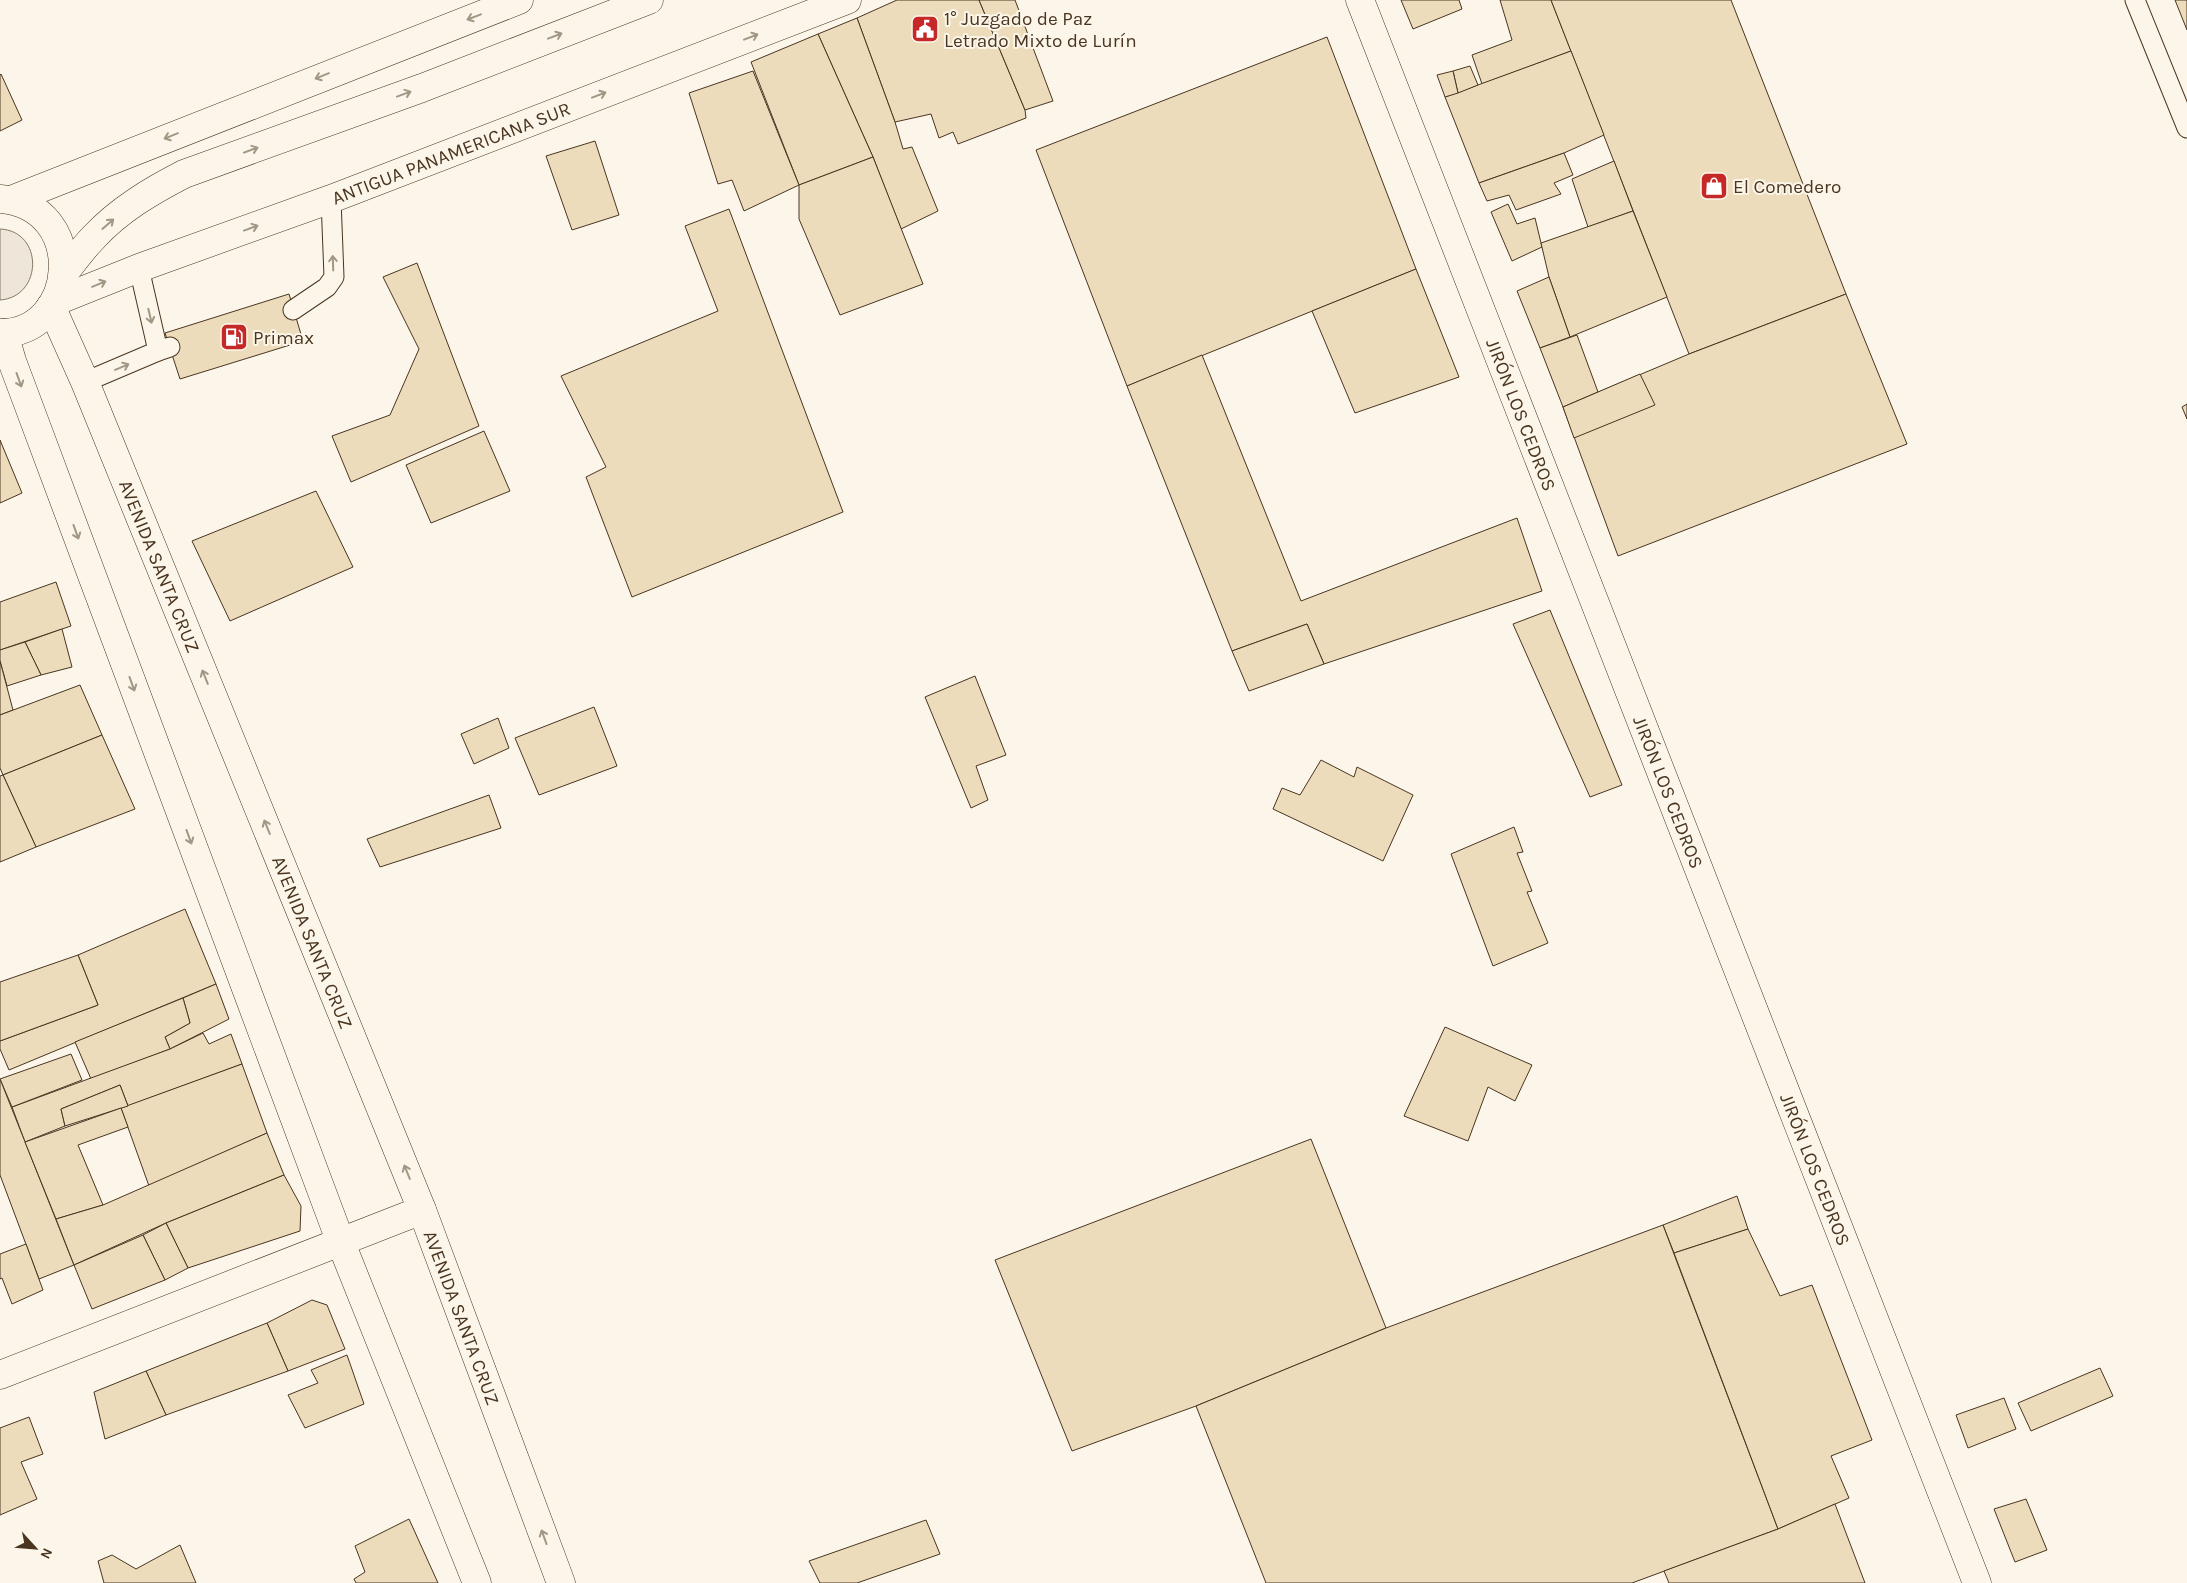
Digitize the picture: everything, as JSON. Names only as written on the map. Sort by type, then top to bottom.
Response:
[{"type":"street","points":[[5,200],[519,0]]},
{"type":"street","points":[[64,273],[94,236],[121,213],[155,189],[184,174],[422,88],[649,0]]},
{"type":"street","name":"ANTIGUA PANAMERICANA SUR","points":[[52,304],[139,268],[331,199],[848,0]]},
{"type":"street","name":"JIRÓN LOS CEDROS","points":[[1360,0],[1977,1583]]},
{"type":"street","points":[[5,200],[29,207],[45,218],[56,235],[63,253],[64,273],[60,288],[52,304],[42,317],[30,325],[1,333],[341,1243],[477,1583]]},
{"type":"street","name":"AVENIDA SANTA CRUZ","points":[[52,304],[422,1210],[561,1583]]},
{"type":"street","points":[[0,1375],[422,1210]]},
{"type":"lane","points":[[2135,0],[2187,128]]},
{"type":"lane","points":[[293,310],[327,286],[334,277],[331,199]]},
{"type":"lane","points":[[85,382],[164,350],[139,268]]},
{"type":"shaded area","points":[[0,229],[14,233],[25,241],[31,252],[33,264],[30,277],[24,288],[14,296],[0,300]]},
{"type":"building","points":[[897,0],[979,0],[1025,110],[1026,118],[958,144],[953,132],[939,138],[931,114],[895,122],[857,18]]},
{"type":"building","points":[[979,0],[1015,0],[1053,101],[1025,110]]},
{"type":"building","points":[[1401,0],[1459,0],[1462,9],[1413,29]]},
{"type":"building","points":[[1500,0],[1551,0],[1571,51],[1482,84],[1472,55],[1512,40]]},
{"type":"building","name":"El Comedero","points":[[1551,0],[1731,0],[1846,294],[1689,354]]},
{"type":"building","points":[[2175,0],[2187,0],[2187,30]]},
{"type":"building","points":[[857,18],[903,149],[912,147],[938,211],[901,229],[873,157],[818,34]]},
{"type":"building","points":[[818,34],[873,157],[799,185],[751,62]]},
{"type":"building","points":[[1327,37],[1416,269],[1127,386],[1036,150]]},
{"type":"building","points":[[1571,51],[1604,135],[1564,153],[1479,183],[1445,97]]},
{"type":"building","points":[[1470,66],[1478,85],[1458,93],[1453,71]]},
{"type":"building","points":[[753,71],[799,185],[744,211],[732,180],[718,184],[689,93]]},
{"type":"building","points":[[1453,71],[1458,93],[1445,97],[1437,75]]},
{"type":"building","points":[[0,75],[22,120],[0,131]]},
{"type":"building","points":[[595,141],[619,215],[572,230],[546,156]]},
{"type":"building","points":[[1564,153],[1573,175],[1554,183],[1561,194],[1516,210],[1509,195],[1487,201],[1479,183]]},
{"type":"building","points":[[873,157],[923,284],[840,315],[799,219],[799,185]]},
{"type":"building","points":[[1614,161],[1633,211],[1588,227],[1572,179]]},
{"type":"building","points":[[1508,204],[1517,224],[1535,218],[1542,247],[1512,261],[1491,212]]},
{"type":"building","points":[[729,209],[843,512],[632,597],[586,477],[606,467],[561,376],[718,311],[685,226]]},
{"type":"building","points":[[1633,211],[1667,297],[1570,337],[1549,277],[1541,243]]},
{"type":"building","points":[[417,263],[479,426],[351,482],[332,436],[390,415],[419,349],[383,277]]},
{"type":"building","points":[[1416,269],[1459,377],[1355,413],[1312,311]]},
{"type":"building","points":[[1549,277],[1570,337],[1540,348],[1517,291]]},
{"type":"building","name":"Primax","points":[[289,294],[303,341],[180,379],[165,333]]},
{"type":"building","points":[[1846,294],[1907,444],[1618,556],[1563,407],[1689,354]]},
{"type":"building","points":[[1577,335],[1598,392],[1563,407],[1540,348]]},
{"type":"building","points":[[1202,355],[1301,601],[1517,518],[1542,591],[1324,664],[1307,624],[1232,651],[1127,386]]},
{"type":"building","points":[[1640,374],[1655,405],[1574,438],[1563,407]]},
{"type":"building","points":[[2187,404],[2187,419],[2182,407]]},
{"type":"building","points":[[484,431],[510,491],[431,523],[406,465]]},
{"type":"building","points":[[0,440],[22,493],[0,503]]},
{"type":"building","points":[[316,491],[353,567],[230,621],[192,541]]},
{"type":"building","points":[[56,582],[71,626],[0,650],[0,602]]},
{"type":"building","points":[[1550,610],[1622,785],[1590,797],[1513,624]]},
{"type":"building","points":[[1307,624],[1324,664],[1249,691],[1232,651]]},
{"type":"building","points":[[62,629],[72,667],[41,675],[25,642]]},
{"type":"building","points":[[25,642],[41,675],[7,686],[0,661],[0,650]]},
{"type":"building","points":[[0,661],[13,710],[0,715]]},
{"type":"building","points":[[975,676],[1006,755],[976,766],[988,800],[971,808],[925,697]]},
{"type":"building","points":[[80,685],[102,735],[3,775],[0,768],[0,715]]},
{"type":"building","points":[[594,707],[617,766],[539,795],[515,738]]},
{"type":"building","points":[[498,718],[509,748],[474,764],[461,734]]},
{"type":"building","points":[[102,735],[135,809],[36,847],[3,775]]},
{"type":"building","points":[[1321,760],[1354,777],[1357,767],[1413,795],[1383,861],[1273,809],[1282,788],[1300,795]]},
{"type":"building","points":[[3,775],[36,847],[0,862],[0,776]]},
{"type":"building","points":[[489,795],[501,828],[380,867],[367,839]]},
{"type":"building","points":[[1514,827],[1523,852],[1517,853],[1532,891],[1527,892],[1548,943],[1493,966],[1451,854]]},
{"type":"building","points":[[185,909],[216,984],[9,1070],[0,1049],[0,1041],[98,1005],[78,955]]},
{"type":"building","points":[[78,955],[98,1005],[0,1041],[0,982]]},
{"type":"building","points":[[216,984],[229,1019],[170,1049],[165,1037],[190,1023],[183,998]]},
{"type":"building","points":[[183,998],[190,1023],[165,1037],[170,1049],[91,1079],[75,1042]]},
{"type":"building","points":[[1445,1027],[1532,1065],[1515,1101],[1488,1087],[1468,1141],[1404,1116]]},
{"type":"building","points":[[203,1033],[209,1044],[231,1034],[242,1064],[128,1106],[120,1085],[61,1109],[65,1126],[25,1142],[12,1107],[170,1049]]},
{"type":"building","points":[[71,1054],[82,1080],[12,1107],[0,1079]]},
{"type":"building","points":[[242,1064],[267,1133],[149,1186],[121,1108]]},
{"type":"building","points":[[0,1079],[74,1265],[39,1279],[0,1175]]},
{"type":"building","points":[[120,1085],[128,1106],[65,1126],[61,1109]]},
{"type":"building","points":[[121,1108],[128,1127],[78,1145],[103,1205],[56,1219],[25,1142]]},
{"type":"building","points":[[267,1133],[284,1175],[166,1223],[74,1265],[56,1219],[103,1205]]},
{"type":"building","points":[[1311,1139],[1386,1328],[1196,1406],[1072,1451],[995,1260]]},
{"type":"building","points":[[284,1175],[301,1206],[300,1231],[188,1268],[166,1223]]},
{"type":"building","points":[[1737,1196],[1748,1229],[1674,1253],[1663,1225]]},
{"type":"building","points":[[166,1223],[188,1268],[165,1280],[143,1235]]},
{"type":"building","points":[[1663,1225],[1778,1529],[1632,1583],[1266,1583],[1196,1406],[1386,1328]]},
{"type":"building","points":[[1748,1229],[1780,1296],[1812,1285],[1872,1440],[1831,1456],[1849,1498],[1778,1529],[1674,1253]]},
{"type":"building","points":[[143,1235],[165,1280],[92,1309],[74,1265]]},
{"type":"building","points":[[26,1244],[43,1290],[12,1304],[2,1278],[0,1279],[0,1254]]},
{"type":"building","points":[[312,1300],[327,1305],[345,1349],[288,1371],[267,1323]]},
{"type":"building","points":[[267,1323],[288,1371],[166,1415],[146,1371]]},
{"type":"building","points":[[347,1355],[364,1404],[305,1428],[288,1395],[318,1383],[311,1370]]},
{"type":"building","points":[[2100,1368],[2113,1396],[2031,1431],[2018,1403]]},
{"type":"building","points":[[146,1371],[166,1415],[105,1439],[94,1392]]},
{"type":"building","points":[[2004,1398],[2016,1429],[1968,1448],[1956,1415]]},
{"type":"building","points":[[29,1417],[43,1454],[21,1462],[37,1499],[0,1515],[0,1428]]},
{"type":"building","points":[[2026,1499],[2047,1550],[2015,1562],[1994,1509]]},
{"type":"building","points":[[1835,1504],[1865,1583],[1669,1583],[1664,1571],[1778,1529]]},
{"type":"building","points":[[409,1519],[438,1583],[356,1583],[354,1579],[365,1572],[355,1546]]},
{"type":"building","points":[[926,1520],[940,1554],[857,1583],[820,1583],[809,1561]]},
{"type":"building","points":[[180,1545],[196,1583],[104,1583],[98,1561],[112,1555],[136,1569]]},
{"type":"place","name":"1° Juzgado de Paz Letrado Mixto de Lurín","points":[[925,29]]},
{"type":"place","name":"El Comedero","points":[[1714,186]]},
{"type":"place","name":"Primax","points":[[234,337]]}]
